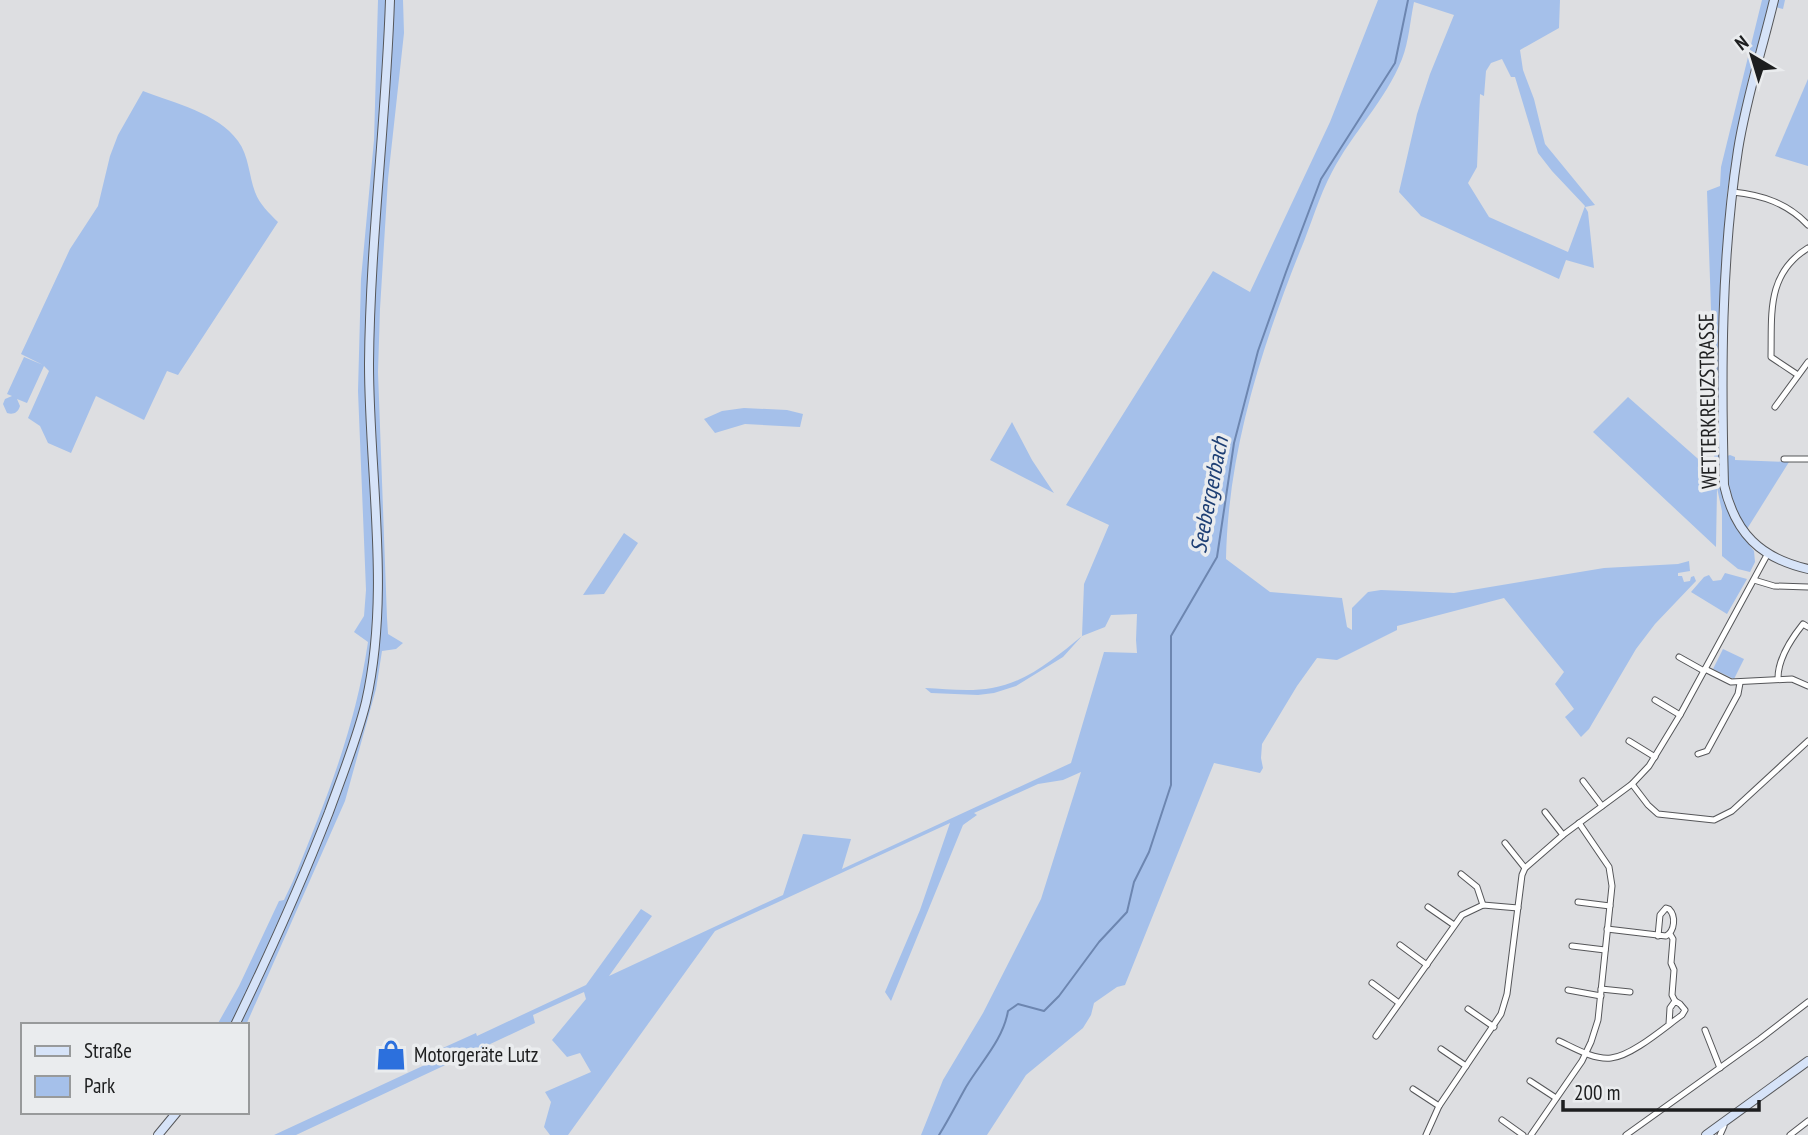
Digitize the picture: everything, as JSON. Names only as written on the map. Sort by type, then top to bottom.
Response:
[{"type":"main road","points":[[236,1023],[312,855],[341,779],[366,703],[373,659],[377,589],[369,368],[370,278],[387,84],[390,0]]},
{"type":"main road","name":"WETTERKREUZSTRASSE","points":[[1774,0],[1754,76],[1733,190],[1724,302],[1724,485],[1728,504],[1744,533],[1767,555],[1808,569]]},
{"type":"main road","points":[[1706,1135],[1808,1061]]},
{"type":"main road","points":[[158,1135],[175,1114]]},
{"type":"street","points":[[1733,190],[1756,194],[1785,205],[1808,225]]},
{"type":"street","points":[[1798,375],[1771,357],[1773,292],[1790,262],[1808,248]]},
{"type":"street","points":[[1775,407],[1808,362]]},
{"type":"street","points":[[1784,459],[1808,459]]},
{"type":"street","points":[[1426,1135],[1439,1106],[1501,1014],[1507,994],[1525,868],[1563,835],[1632,784],[1655,757],[1767,555]]},
{"type":"street","points":[[1754,580],[1774,586],[1808,587]]},
{"type":"street","points":[[1778,678],[1782,657],[1800,627],[1803,624],[1808,627]]},
{"type":"street","points":[[1679,657],[1723,680],[1741,683],[1792,678],[1808,686]]},
{"type":"street","points":[[1698,754],[1707,751],[1738,694],[1741,683]]},
{"type":"street","points":[[1655,701],[1680,715]]},
{"type":"street","points":[[1629,741],[1655,757]]},
{"type":"street","points":[[1632,784],[1658,814],[1714,820],[1732,811],[1808,741]]},
{"type":"street","points":[[1583,781],[1602,806]]},
{"type":"street","points":[[1545,812],[1563,835]]},
{"type":"street","points":[[1531,1135],[1587,1053],[1598,1020],[1612,887],[1609,867],[1579,823]]},
{"type":"street","points":[[1505,843],[1525,868]]},
{"type":"street","points":[[1461,874],[1477,887],[1483,905]]},
{"type":"street","points":[[1578,902],[1610,906]]},
{"type":"street","points":[[1376,1036],[1454,925],[1469,910],[1483,905],[1518,908]]},
{"type":"street","points":[[1429,907],[1454,925]]},
{"type":"street","points":[[1559,1041],[1587,1053],[1613,1058],[1634,1048],[1682,1015],[1685,1010],[1675,1002],[1672,995],[1673,939],[1670,934],[1674,917],[1669,909],[1666,908],[1660,915],[1658,936]]},
{"type":"street","points":[[1607,929],[1658,936],[1670,934]]},
{"type":"street","points":[[1400,945],[1427,965]]},
{"type":"street","points":[[1572,946],[1605,950]]},
{"type":"street","points":[[1372,984],[1399,1003]]},
{"type":"street","points":[[1568,990],[1630,992]]},
{"type":"street","points":[[1669,1024],[1670,1008],[1675,1002]]},
{"type":"street","points":[[1626,1135],[1808,1002]]},
{"type":"street","points":[[1468,1009],[1494,1027]]},
{"type":"street","points":[[1705,1030],[1720,1068]]},
{"type":"street","points":[[1441,1049],[1466,1066]]},
{"type":"street","points":[[1530,1081],[1556,1098]]},
{"type":"street","points":[[1413,1089],[1439,1106]]},
{"type":"street","points":[[1502,1121],[1522,1135]]},
{"type":"street","points":[[1790,1135],[1808,1121]]},
{"type":"street","points":[[1720,1135],[1724,1126],[1721,1123]]},
{"type":"green space","points":[[378,0],[403,0],[404,33],[388,179],[378,372],[388,634],[403,643],[396,649],[382,651],[376,689],[345,801],[247,1023],[236,1023],[312,855],[360,721],[366,687],[333,791],[270,943],[231,1023],[218,1023],[239,986],[279,901],[284,900],[317,822],[347,735],[368,642],[354,632],[364,616],[366,590],[358,391],[361,279],[374,140]]},
{"type":"green space","points":[[1378,0],[1560,0],[1559,28],[1520,50],[1523,70],[1534,99],[1545,144],[1595,205],[1585,207],[1588,212],[1594,268],[1566,260],[1559,279],[1421,216],[1399,192],[1417,114],[1454,15],[1414,2],[1402,59],[1387,88],[1327,181],[1272,325],[1240,440],[1228,519],[1226,559],[1270,592],[1342,598],[1347,627],[1352,630],[1352,608],[1368,592],[1381,590],[1454,593],[1604,568],[1689,561],[1690,571],[1678,573],[1678,576],[1682,576],[1684,582],[1690,581],[1694,576],[1696,581],[1655,624],[1636,649],[1589,729],[1581,737],[1565,717],[1574,709],[1555,684],[1564,672],[1504,598],[1397,626],[1397,630],[1337,660],[1317,658],[1262,744],[1263,768],[1260,773],[1214,763],[1125,985],[1117,987],[1094,1003],[1083,1028],[1026,1075],[987,1135],[921,1135],[943,1080],[983,1013],[1041,899],[1081,772],[1063,780],[1038,784],[974,813],[977,815],[963,825],[891,1001],[885,992],[920,910],[950,823],[715,931],[568,1135],[550,1135],[544,1127],[551,1102],[545,1092],[591,1072],[580,1053],[567,1057],[552,1040],[586,999],[584,992],[533,1015],[535,1023],[296,1135],[274,1135],[429,1063],[425,1056],[476,1033],[477,1036],[586,985],[641,909],[652,916],[609,976],[783,895],[803,834],[851,839],[842,869],[1071,763],[1104,652],[1137,653],[1137,614],[1111,615],[1105,627],[1082,636],[1084,584],[1109,525],[1066,505],[1213,271],[1250,292],[1330,122]],"holes":[[[1502,59],[1511,77],[1515,77],[1538,153],[1585,206],[1568,252],[1489,217],[1468,183],[1477,167],[1480,94],[1484,96],[1486,71],[1491,63]]]},
{"type":"green space","points":[[1762,0],[1785,0],[1783,9],[1772,6],[1749,76],[1727,194],[1721,302],[1721,484],[1733,523],[1754,551],[1755,562],[1750,572],[1738,569],[1722,556],[1722,511],[1717,488],[1716,547],[1593,432],[1628,397],[1714,473],[1716,340],[1712,339],[1707,191],[1720,186],[1721,167]]},
{"type":"green space","points":[[1808,79],[1808,166],[1775,156]]},
{"type":"green space","points":[[143,91],[195,110],[229,131],[244,153],[257,197],[278,222],[178,375],[167,371],[144,420],[96,396],[71,453],[48,443],[40,426],[28,418],[49,371],[44,366],[27,403],[17,399],[20,406],[17,412],[11,414],[7,413],[3,404],[5,399],[12,396],[7,394],[24,357],[43,365],[21,354],[70,249],[98,206],[118,135]]},
{"type":"green space","points":[[744,408],[787,410],[803,414],[800,427],[745,424],[715,433],[704,419],[722,411]]},
{"type":"green space","points":[[1012,422],[1032,460],[1054,493],[990,460]]},
{"type":"green space","points":[[1727,456],[1735,457],[1735,460],[1789,462],[1747,529],[1731,494],[1727,466]]},
{"type":"green space","points":[[624,533],[638,543],[604,594],[583,595]]},
{"type":"green space","points":[[1725,573],[1747,579],[1727,614],[1691,592],[1704,577],[1709,575],[1713,581],[1721,580]]},
{"type":"green space","points":[[1082,636],[1063,657],[1016,686],[978,695],[931,693],[925,688],[975,690],[1005,685],[1040,668]]},
{"type":"green space","points":[[1723,649],[1744,659],[1734,679],[1713,669]]},
{"type":"waterway","name":"Seebergerbach","points":[[939,1135],[996,1041],[1008,1011],[1018,1004],[1044,1011],[1059,996],[1099,942],[1127,912],[1134,882],[1149,852],[1171,785],[1171,636],[1217,557],[1234,443],[1258,351],[1321,179],[1395,63],[1408,0]]},
{"type":"place","name":"Motorgeräte Lutz","points":[[391,1055]]}]
